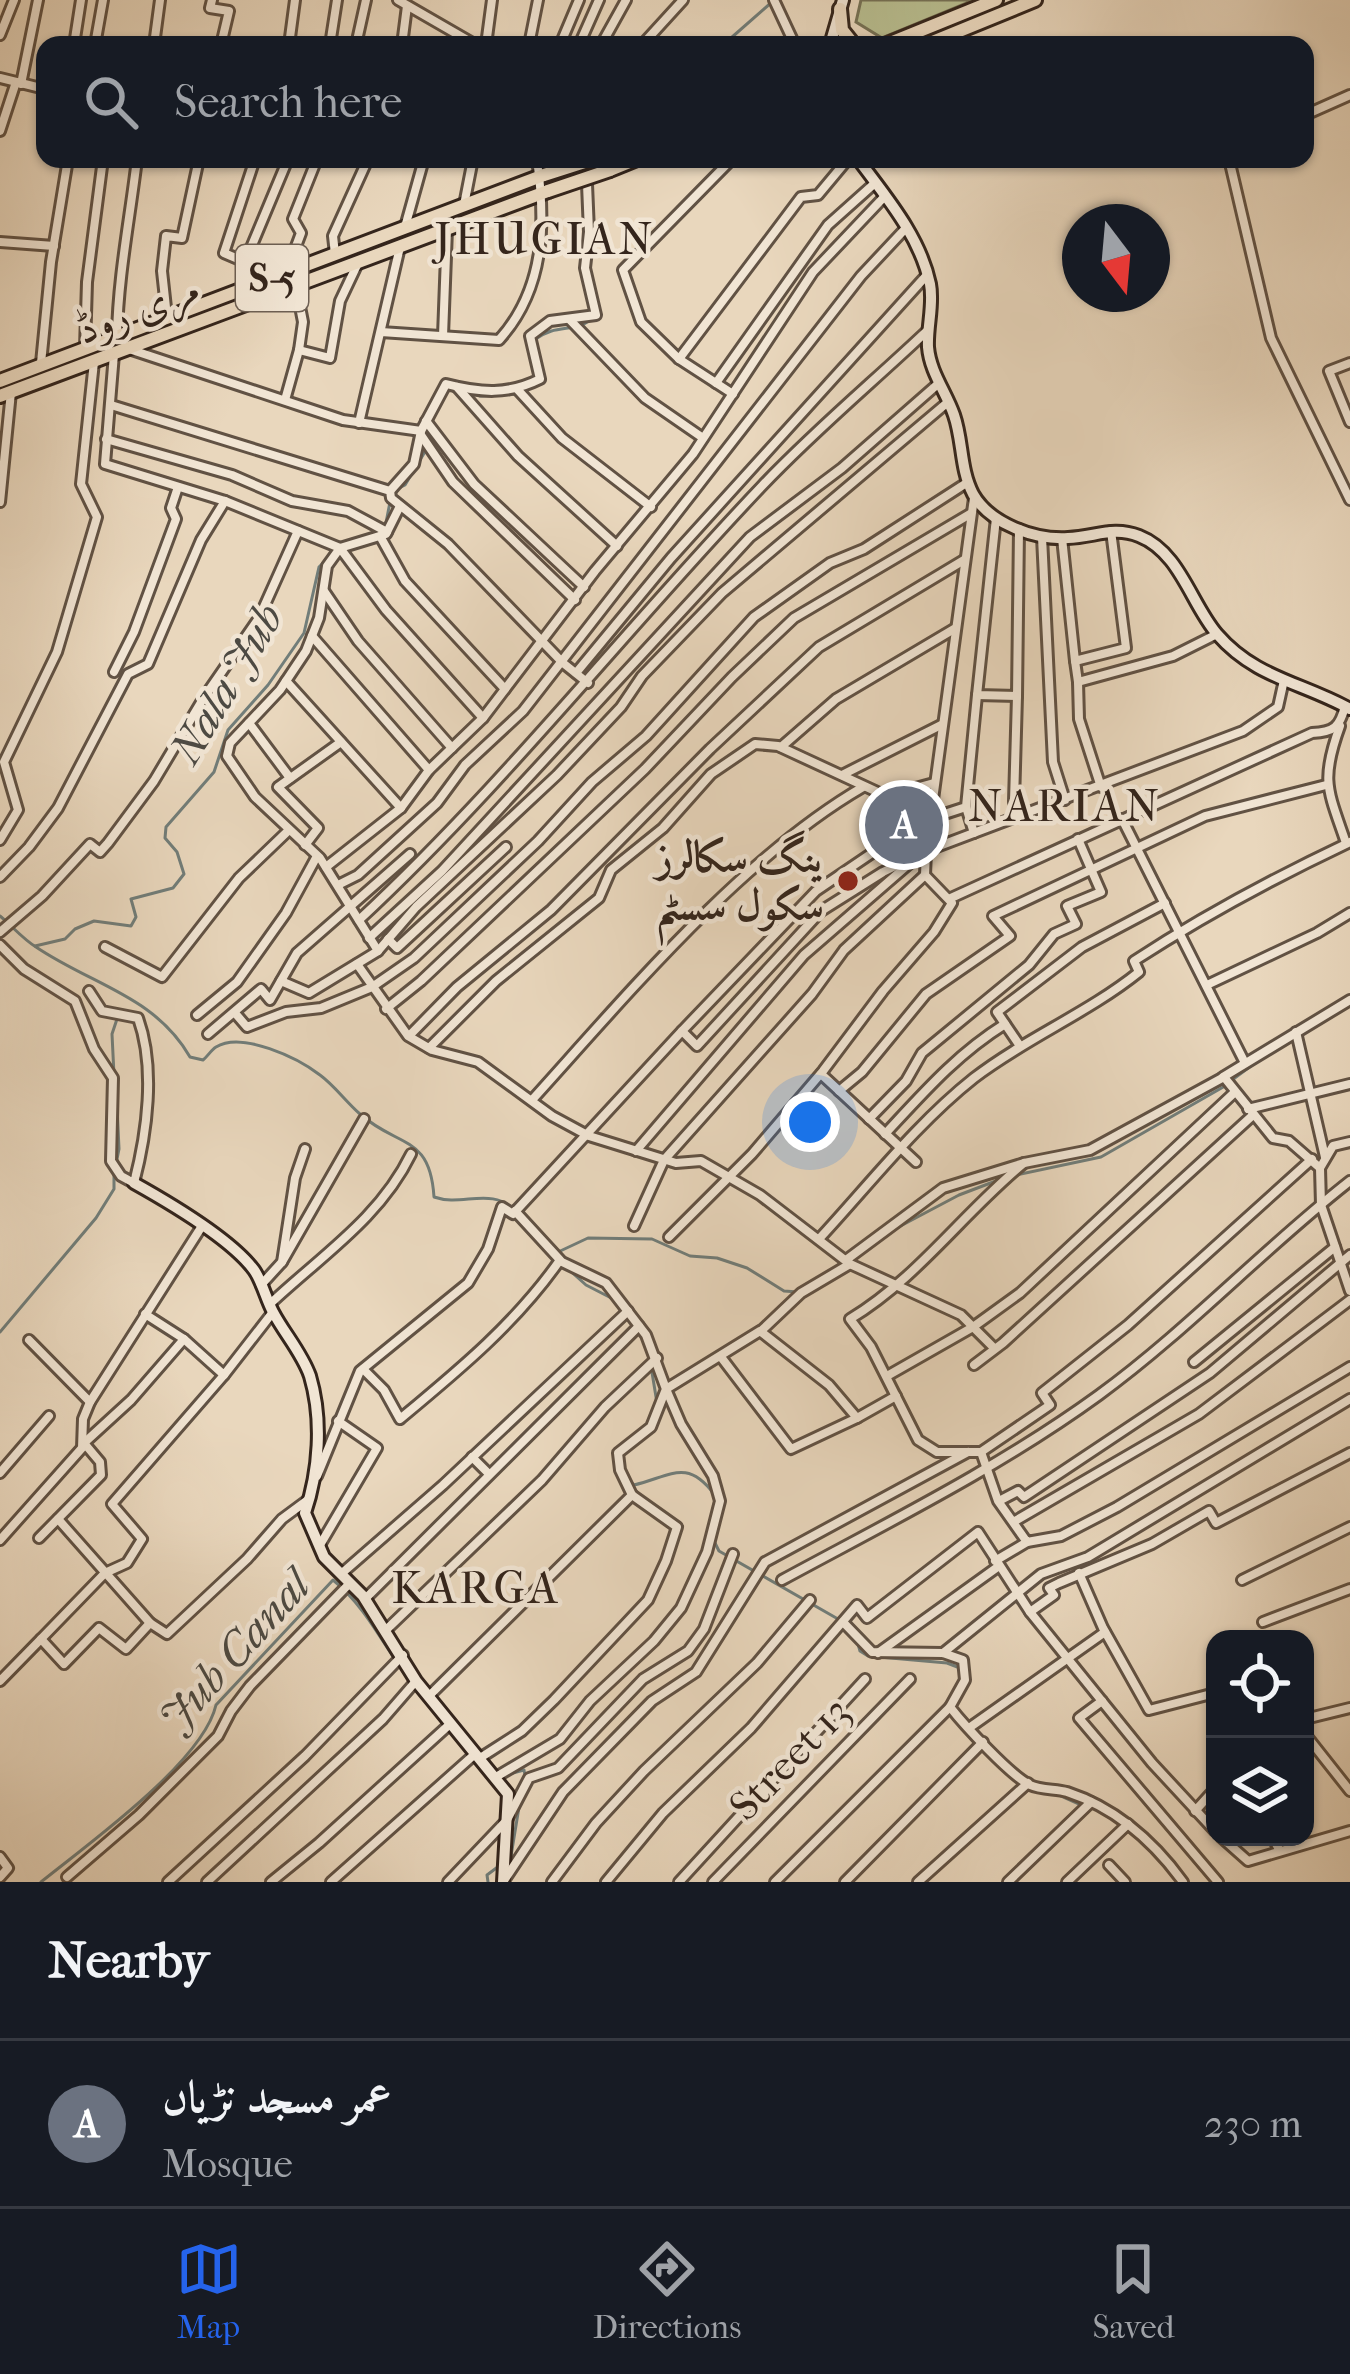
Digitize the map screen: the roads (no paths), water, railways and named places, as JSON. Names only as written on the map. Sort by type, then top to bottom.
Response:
[{"type":"main road","points":[[907,36],[996,0]]},
{"type":"main road","points":[[947,36],[1035,0]]},
{"type":"main road","points":[[833,36],[842,5]]},
{"type":"main road","points":[[842,5],[842,30],[847,36]]},
{"type":"main road","name":"مری روڈ","points":[[0,381],[564,168]]},
{"type":"main road","name":"مری روڈ","points":[[6,394],[615,168]]},
{"type":"main road","points":[[864,168],[907,227],[927,274],[931,288],[928,353],[949,402],[974,496],[996,518],[1042,536],[1062,538],[1111,530],[1156,545],[1216,634],[1254,668],[1315,689],[1347,707]]},
{"type":"main road","points":[[259,282],[271,295]]},
{"type":"main road","points":[[134,1183],[185,1211],[254,1269],[310,1378],[317,1476],[305,1513],[324,1557],[365,1599],[416,1681],[508,1794],[503,1882]]},
{"type":"street","points":[[0,35],[14,0]]},
{"type":"street","points":[[0,131],[19,83],[38,0]]},
{"type":"street","points":[[75,36],[81,0]]},
{"type":"street","points":[[96,36],[103,0]]},
{"type":"street","points":[[155,36],[160,0]]},
{"type":"street","points":[[212,0],[210,8],[229,11],[223,36]]},
{"type":"street","points":[[290,36],[295,0]]},
{"type":"street","points":[[331,36],[337,0]]},
{"type":"street","points":[[358,36],[366,0]]},
{"type":"street","points":[[487,36],[492,0]]},
{"type":"street","points":[[531,36],[538,0]]},
{"type":"street","points":[[564,36],[579,0]]},
{"type":"street","points":[[583,36],[599,0]]},
{"type":"street","points":[[606,36],[626,0]]},
{"type":"street","points":[[650,36],[683,0]]},
{"type":"street","points":[[777,1],[791,36]]},
{"type":"street","points":[[403,3],[453,36]]},
{"type":"street","points":[[402,36],[403,3]]},
{"type":"street","points":[[0,78],[36,87]]},
{"type":"street","points":[[1314,111],[1350,95]]},
{"type":"street","points":[[40,365],[66,168]]},
{"type":"street","points":[[85,348],[87,282],[102,168]]},
{"type":"street","points":[[117,336],[118,293],[135,168]]},
{"type":"street","points":[[167,317],[162,272],[166,236],[182,238],[197,168]]},
{"type":"street","points":[[252,168],[224,253],[245,262],[259,282]]},
{"type":"street","points":[[245,262],[284,168]]},
{"type":"street","points":[[286,272],[301,233],[293,219],[313,168]]},
{"type":"street","points":[[335,254],[333,236],[364,168]]},
{"type":"street","points":[[405,227],[421,168]]},
{"type":"street","points":[[464,205],[471,168]]},
{"type":"street","points":[[381,332],[499,340],[514,323],[536,269],[544,223],[538,168]]},
{"type":"street","points":[[390,491],[415,464],[423,429],[446,384],[474,392],[518,390],[540,379],[530,335],[550,321],[596,315],[585,268],[590,168]]},
{"type":"street","points":[[723,168],[623,270],[641,322],[679,359],[734,394]]},
{"type":"street","points":[[679,359],[800,197],[818,195],[840,168]]},
{"type":"street","points":[[1231,168],[1271,338],[1350,500]]},
{"type":"street","points":[[716,383],[828,225],[875,183]]},
{"type":"street","points":[[326,867],[401,808],[429,770],[483,718],[704,438],[813,272],[885,196]]},
{"type":"street","points":[[338,885],[358,875],[437,803],[465,765],[523,711],[861,276],[907,227]]},
{"type":"street","points":[[443,336],[447,228]]},
{"type":"street","points":[[0,242],[53,246]]},
{"type":"street","points":[[359,423],[400,246]]},
{"type":"street","points":[[299,350],[330,358],[340,301],[358,262]]},
{"type":"street","points":[[576,673],[671,558],[927,274]]},
{"type":"street","points":[[285,400],[303,322],[296,286]]},
{"type":"street","points":[[570,320],[645,398],[704,438]]},
{"type":"street","points":[[359,920],[413,870],[588,683],[762,486],[928,329]]},
{"type":"street","points":[[483,718],[386,610],[340,548],[225,501],[105,464],[121,350],[359,423],[423,429],[474,484],[584,586]]},
{"type":"street","points":[[0,840],[18,810],[4,762],[57,652],[98,517],[81,484],[94,361]]},
{"type":"street","points":[[1350,363],[1329,371],[1350,422]]},
{"type":"street","points":[[369,938],[442,871],[750,537],[842,468],[939,382]]},
{"type":"street","points":[[457,387],[531,469],[617,546]]},
{"type":"street","points":[[518,390],[562,438],[651,507]]},
{"type":"street","points":[[0,502],[6,394]]},
{"type":"street","points":[[281,981],[309,993],[378,951],[416,907],[557,775],[722,593],[949,402]]},
{"type":"street","points":[[111,405],[390,491]]},
{"type":"street","points":[[423,429],[453,482],[575,600]]},
{"type":"street","points":[[106,440],[232,475],[292,501],[348,511],[384,534],[405,581],[505,689]]},
{"type":"street","points":[[235,1013],[247,1027],[286,1012],[321,1008],[372,987],[414,958],[468,902],[538,841],[592,782],[646,736],[754,616],[830,562],[864,549],[968,482]]},
{"type":"street","points":[[114,672],[164,556],[176,519],[170,508],[178,487]]},
{"type":"street","points":[[390,491],[391,498],[481,575],[563,663],[588,683]]},
{"type":"street","points":[[634,1226],[664,1160],[812,994],[844,950],[925,874],[974,496]]},
{"type":"street","points":[[0,877],[58,808],[128,674],[148,664],[201,540],[225,501]]},
{"type":"street","points":[[378,951],[326,867],[255,797],[227,756],[230,743],[286,681],[312,636],[327,566],[340,548],[384,534],[400,506]]},
{"type":"street","points":[[386,1009],[645,769],[794,618],[972,514]]},
{"type":"street","points":[[974,833],[966,807],[996,518]]},
{"type":"street","points":[[1019,529],[1014,802],[1019,817]]},
{"type":"street","points":[[1075,661],[1126,648],[1111,530]]},
{"type":"street","points":[[0,932],[42,896],[90,844],[100,852],[108,843],[259,619],[298,531]]},
{"type":"street","points":[[1042,536],[1054,762],[1065,800]]},
{"type":"street","points":[[1062,538],[1079,719],[1101,787]]},
{"type":"street","points":[[409,1036],[457,987],[551,910],[819,647],[965,559]]},
{"type":"street","points":[[323,590],[358,641],[452,748]]},
{"type":"street","points":[[781,747],[836,698],[956,628]]},
{"type":"street","points":[[1078,682],[1173,656],[1216,634]]},
{"type":"street","points":[[312,636],[429,770]]},
{"type":"street","points":[[682,1031],[697,1046],[821,911],[883,872],[926,851],[1243,731],[1278,707],[1285,680]]},
{"type":"street","points":[[286,681],[401,808]]},
{"type":"street","points":[[976,695],[1017,696]]},
{"type":"street","points":[[819,1239],[901,1148],[975,1078],[1124,984],[1138,972],[1134,961],[1181,931],[1348,842],[1326,785],[1326,763],[1347,707]]},
{"type":"street","points":[[249,723],[290,778]]},
{"type":"street","points":[[842,775],[942,724]]},
{"type":"street","points":[[951,898],[1340,724]]},
{"type":"street","points":[[305,845],[318,828],[278,787],[341,742]]},
{"type":"street","points":[[429,1048],[496,981],[598,898],[611,870],[663,828],[711,774],[755,744],[781,747],[886,796],[934,783]]},
{"type":"street","points":[[839,1091],[862,1072],[926,994],[1010,936],[993,916],[1205,816],[1326,785]]},
{"type":"street","points":[[532,1100],[634,988],[736,887],[819,812],[864,786]]},
{"type":"street","points":[[317,1476],[363,1369],[468,1283],[488,1249],[502,1207],[513,1214],[816,891],[878,849],[966,807]]},
{"type":"street","points":[[1122,820],[1245,1063]]},
{"type":"street","points":[[105,947],[162,977],[239,878],[289,830]]},
{"type":"street","points":[[869,1118],[906,1081],[922,1053],[1029,965],[1054,934],[1076,923],[1067,906],[1101,892],[1078,839]]},
{"type":"street","points":[[388,939],[397,948],[506,847]]},
{"type":"street","points":[[635,1152],[804,955],[926,851]]},
{"type":"street","points":[[208,1034],[261,989],[270,1000],[297,953],[410,854]]},
{"type":"street","points":[[197,1015],[237,982],[286,913],[317,856]]},
{"type":"street","points":[[925,874],[951,898]]},
{"type":"street","points":[[669,1237],[752,1154],[821,1074],[934,932],[951,898]]},
{"type":"street","points":[[1020,1046],[997,1012],[1055,966],[1165,903]]},
{"type":"street","points":[[1207,985],[1350,913]]},
{"type":"street","points":[[0,945],[24,969],[75,1001],[112,1078],[111,1161],[121,1176],[134,1183],[144,1142],[147,1041],[138,1018],[102,1011],[89,992]]},
{"type":"street","points":[[357,964],[409,1036],[429,1048],[478,1062],[552,1116],[586,1134],[664,1160],[700,1161],[848,1262],[896,1288],[938,1303],[994,1348]]},
{"type":"street","points":[[331,1882],[478,1755],[522,1731],[647,1600],[676,1527],[632,1495],[618,1453],[651,1427],[666,1389],[760,1331],[801,1294],[943,1189],[1024,1162],[1090,1150],[1350,1000]]},
{"type":"street","points":[[886,1134],[936,1076],[1005,1024]]},
{"type":"street","points":[[1296,1032],[1325,1157]]},
{"type":"street","points":[[821,1074],[916,1162]]},
{"type":"street","points":[[1220,1079],[1224,1077],[1273,1138],[1289,1141],[1320,1168]]},
{"type":"street","points":[[974,1365],[1250,1112],[1350,1084]]},
{"type":"street","points":[[887,1376],[973,1327],[1020,1293],[1235,1092]]},
{"type":"street","points":[[261,1285],[282,1262],[364,1119]]},
{"type":"street","points":[[1015,1521],[1199,1414],[1350,1295],[1321,1205],[1320,1168],[1333,1145],[1350,1142]]},
{"type":"street","points":[[282,1262],[295,1178],[305,1149]]},
{"type":"street","points":[[0,1681],[105,1574],[127,1563],[142,1539],[112,1504],[224,1375],[271,1308],[330,1247],[370,1217],[395,1187],[411,1154]]},
{"type":"street","points":[[1024,1162],[896,1288],[850,1319],[887,1376],[919,1440],[937,1452],[981,1452],[1050,1406],[1042,1393],[1128,1325],[1312,1159]]},
{"type":"street","points":[[782,1580],[986,1469],[1116,1382],[1350,1181]]},
{"type":"street","points":[[496,1777],[560,1738],[681,1609],[707,1552],[720,1502],[713,1476],[681,1424],[657,1358],[639,1325],[606,1283],[560,1261],[515,1211]]},
{"type":"street","points":[[39,1538],[100,1475],[100,1462],[84,1443],[81,1427],[90,1402],[202,1226]]},
{"type":"street","points":[[1195,1362],[1335,1247]]},
{"type":"street","points":[[998,1501],[1018,1491],[1024,1497],[1210,1373],[1350,1256]]},
{"type":"street","points":[[363,1369],[384,1390],[400,1419],[486,1346],[531,1301],[560,1261]]},
{"type":"street","points":[[67,1877],[218,1736],[250,1686],[345,1579],[628,1311]]},
{"type":"street","points":[[145,1314],[184,1339],[224,1375]]},
{"type":"street","points":[[365,1599],[639,1325]]},
{"type":"street","points":[[760,1331],[829,1385],[857,1418]]},
{"type":"street","points":[[0,1540],[184,1339]]},
{"type":"street","points":[[28,1340],[90,1402]]},
{"type":"street","points":[[722,1357],[791,1449],[896,1396]]},
{"type":"street","points":[[386,1630],[542,1480],[604,1407],[657,1358]]},
{"type":"street","points":[[878,1653],[1027,1542],[1061,1536],[1118,1507],[1350,1367]]},
{"type":"street","points":[[943,1653],[1041,1574],[1088,1558],[1350,1399]]},
{"type":"street","points":[[0,1473],[49,1416]]},
{"type":"street","points":[[319,1546],[377,1448],[338,1421]]},
{"type":"street","points":[[503,1882],[563,1792],[652,1701],[695,1672],[765,1562],[970,1452]]},
{"type":"street","points":[[981,1452],[998,1501],[1027,1542]]},
{"type":"street","points":[[1030,1612],[1054,1595],[1049,1588],[1152,1544],[1209,1511],[1216,1523],[1350,1453]]},
{"type":"street","points":[[472,1457],[489,1474]]},
{"type":"street","points":[[429,1696],[632,1495]]},
{"type":"street","points":[[58,1519],[150,1623],[167,1634],[310,1498]]},
{"type":"street","points":[[1242,1580],[1350,1527]]},
{"type":"street","points":[[606,1882],[663,1813],[751,1728],[857,1605],[867,1618],[978,1532],[1030,1612],[1206,1822]]},
{"type":"street","points":[[448,1882],[507,1820],[529,1778],[558,1768],[643,1679],[688,1651],[704,1629],[733,1554]]},
{"type":"street","points":[[1079,1574],[1148,1710],[1206,1695]]},
{"type":"street","points":[[1263,1622],[1350,1589]]},
{"type":"street","points":[[552,1882],[596,1823],[757,1663],[810,1600]]},
{"type":"street","points":[[776,1882],[950,1707],[965,1680],[963,1660],[943,1653],[872,1652],[843,1622]]},
{"type":"street","points":[[41,1639],[64,1664],[99,1628],[126,1649],[150,1623]]},
{"type":"street","points":[[969,1728],[1105,1632]]},
{"type":"street","points":[[168,1882],[305,1756],[403,1655]]},
{"type":"street","points":[[679,1882],[865,1679]]},
{"type":"street","name":"Street 13","points":[[713,1882],[910,1679]]},
{"type":"street","points":[[207,1882],[382,1719],[416,1681]]},
{"type":"street","points":[[1102,1701],[1079,1718],[1217,1882]]},
{"type":"street","points":[[950,1707],[1028,1783],[1091,1802],[1128,1824],[1158,1848],[1183,1882]]},
{"type":"street","points":[[1314,1717],[1350,1708]]},
{"type":"street","points":[[271,1882],[451,1723]]},
{"type":"street","points":[[1309,1738],[1346,1780],[1350,1791]]},
{"type":"street","points":[[845,1882],[983,1742]]},
{"type":"street","points":[[918,1882],[1028,1783]]},
{"type":"street","points":[[1195,1811],[1206,1799]]},
{"type":"street","points":[[1008,1882],[1091,1802]]},
{"type":"street","points":[[1067,1882],[1128,1824]]},
{"type":"street","points":[[1231,1846],[1248,1861],[1350,1831]]},
{"type":"street","points":[[1277,1846],[1280,1852]]},
{"type":"street","points":[[0,1856],[8,1868],[0,1877]]},
{"type":"street","points":[[1109,1865],[1124,1882]]},
{"type":"waterway","name":"Nala Jub","points":[[733,36],[772,2]]},
{"type":"waterway","points":[[444,31],[453,36]]},
{"type":"waterway","name":"Nala Jub","points":[[534,340],[590,320]]},
{"type":"waterway","name":"Nala Jub","points":[[473,393],[517,394]]},
{"type":"waterway","name":"Nala Jub","points":[[397,489],[405,485],[426,450]]},
{"type":"waterway","name":"Nala Jub","points":[[385,528],[390,502]]},
{"type":"waterway","name":"Nala Jub","points":[[35,946],[65,939],[94,921],[131,926],[136,917],[131,899],[173,888],[184,874],[177,852],[165,838],[166,827],[214,772],[228,730],[268,685],[304,633],[319,567],[327,559]]},
{"type":"waterway","name":"Nala Jub","points":[[0,916],[36,947],[141,1005],[176,1036],[190,1057],[203,1060],[216,1047],[240,1042],[284,1054],[310,1068],[374,1125],[419,1152],[434,1197],[487,1198],[515,1211]]},
{"type":"waterway","points":[[114,1075],[112,1034],[117,1019]]},
{"type":"waterway","points":[[1232,1080],[1263,1057]]},
{"type":"waterway","points":[[116,1084],[116,1164]]},
{"type":"waterway","points":[[1016,1175],[1101,1157],[1225,1086]]},
{"type":"waterway","points":[[0,1332],[96,1218],[114,1189],[114,1174]]},
{"type":"waterway","points":[[891,1231],[1001,1179]]},
{"type":"waterway","points":[[556,1253],[588,1238],[652,1239],[690,1256],[717,1258],[747,1268],[784,1291],[798,1292]]},
{"type":"waterway","points":[[826,1274],[842,1262]]},
{"type":"waterway","name":"Nala Jub","points":[[566,1267],[586,1285],[617,1301]]},
{"type":"waterway","name":"Nala Jub","points":[[649,1354],[657,1403]]},
{"type":"waterway","name":"Nala Jub","points":[[630,1481],[634,1485],[687,1473],[714,1494]]},
{"type":"waterway","name":"Nala Jub","points":[[721,1514],[714,1541],[719,1551],[838,1619]]},
{"type":"waterway","name":"Jub Canal","points":[[41,1882],[167,1776],[207,1727],[216,1705],[333,1580],[360,1607],[427,1702]]},
{"type":"waterway","name":"Nala Jub","points":[[858,1644],[868,1656],[960,1668]]},
{"type":"waterway","name":"Nala Jub","points":[[951,1714],[968,1733]]},
{"type":"waterway","name":"Jub Canal","points":[[509,1774],[524,1770],[526,1781]]},
{"type":"waterway","name":"Nala Jub","points":[[1004,1770],[1022,1787]]},
{"type":"waterway","name":"Nala Jub","points":[[1054,1793],[1083,1806]]},
{"type":"waterway","name":"Jub Canal","points":[[511,1856],[520,1801]]},
{"type":"waterway","name":"Jub Canal","points":[[488,1882],[487,1875],[499,1866]]},
{"type":"place","name":"عمر مسجد نڑیاں","points":[[904,825]]},
{"type":"place","name":"ینگ سکالرز سکول سسٹم","points":[[848,881]]},
{"type":"district","name":"JHUGIAN","points":[[545,239]]},
{"type":"district","name":"NARIAN","points":[[1065,806]]},
{"type":"district","name":"KARGA","points":[[476,1588]]}]
